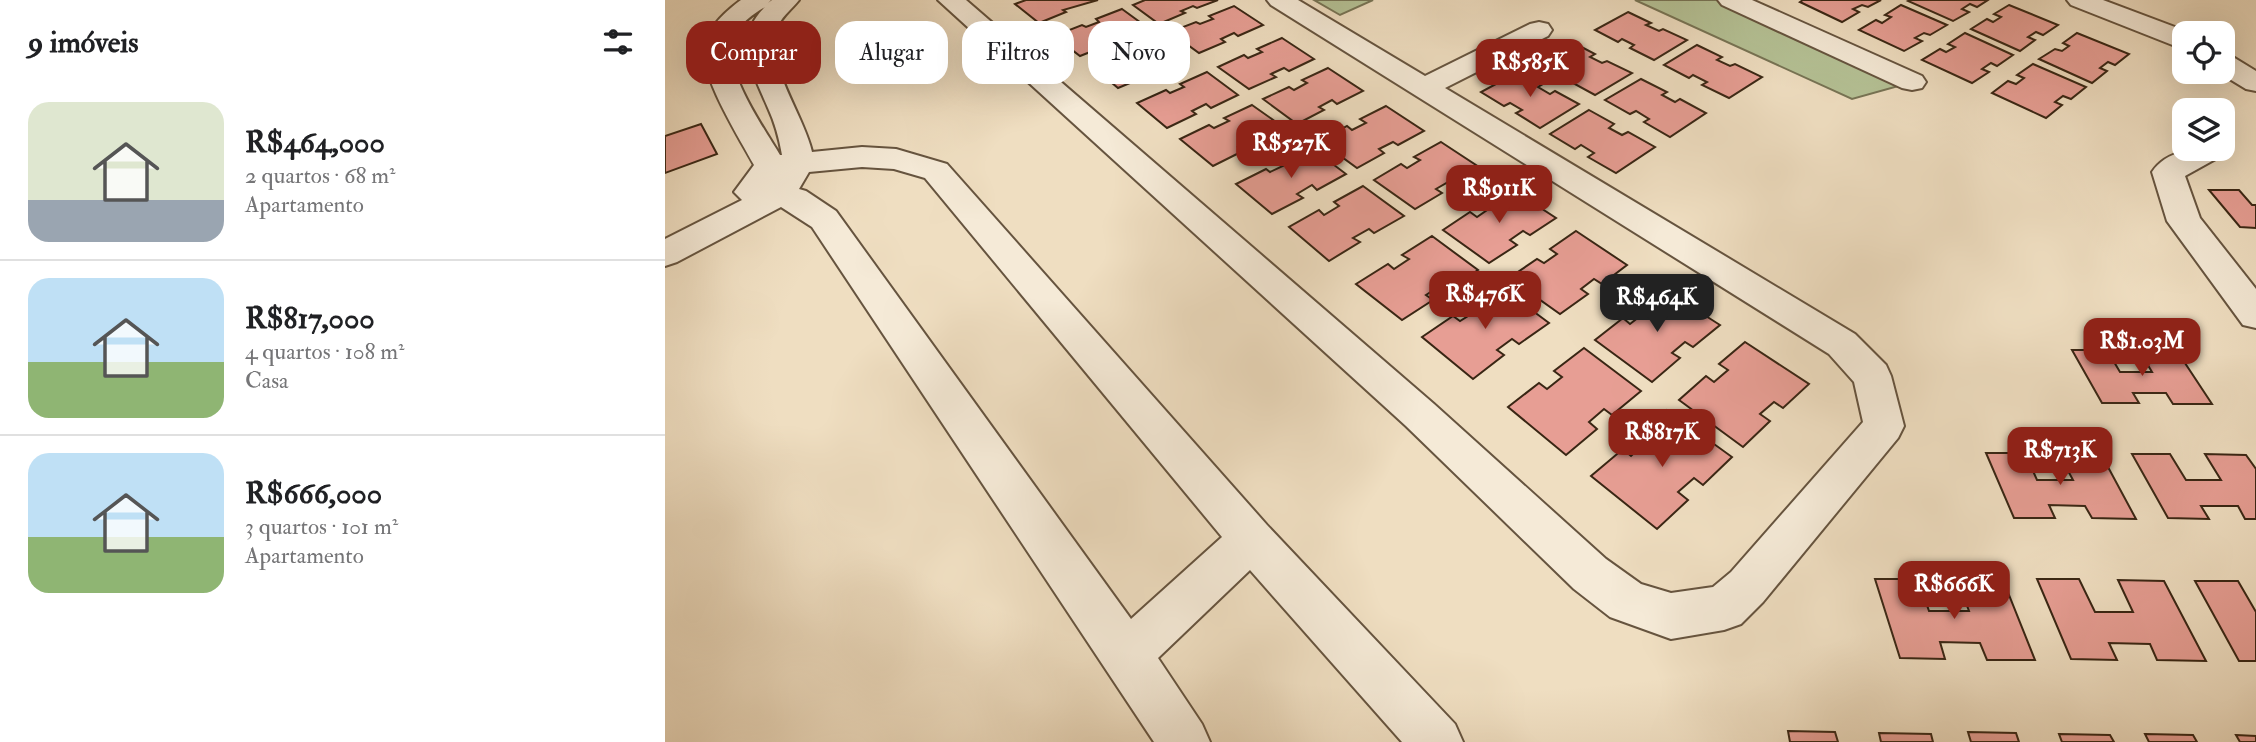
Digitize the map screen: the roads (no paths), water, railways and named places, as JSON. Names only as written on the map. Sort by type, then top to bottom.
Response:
[{"type":"street","points":[[758,0],[732,20],[717,45],[719,70],[775,179],[824,219],[1127,655],[1184,742]]},
{"type":"street","points":[[665,254],[775,179],[791,127],[757,54],[758,36],[767,18],[786,0]]},
{"type":"street","points":[[951,0],[1420,415],[1590,575],[1627,601],[1671,616],[1724,608],[1747,587],[1884,426],[1871,376],[1842,344],[1280,0]]},
{"type":"street","points":[[1731,0],[1912,82]]},
{"type":"street","points":[[2080,0],[2172,35]]},
{"type":"street","points":[[1425,87],[1539,30]]},
{"type":"street","points":[[2235,70],[2256,83]]},
{"type":"street","points":[[665,234],[775,179],[873,158],[896,159],[936,171],[1251,539],[1437,742]]},
{"type":"street","points":[[2188,161],[2168,172],[2184,221],[2256,315]]},
{"type":"street","points":[[1127,655],[1251,539]]}]
